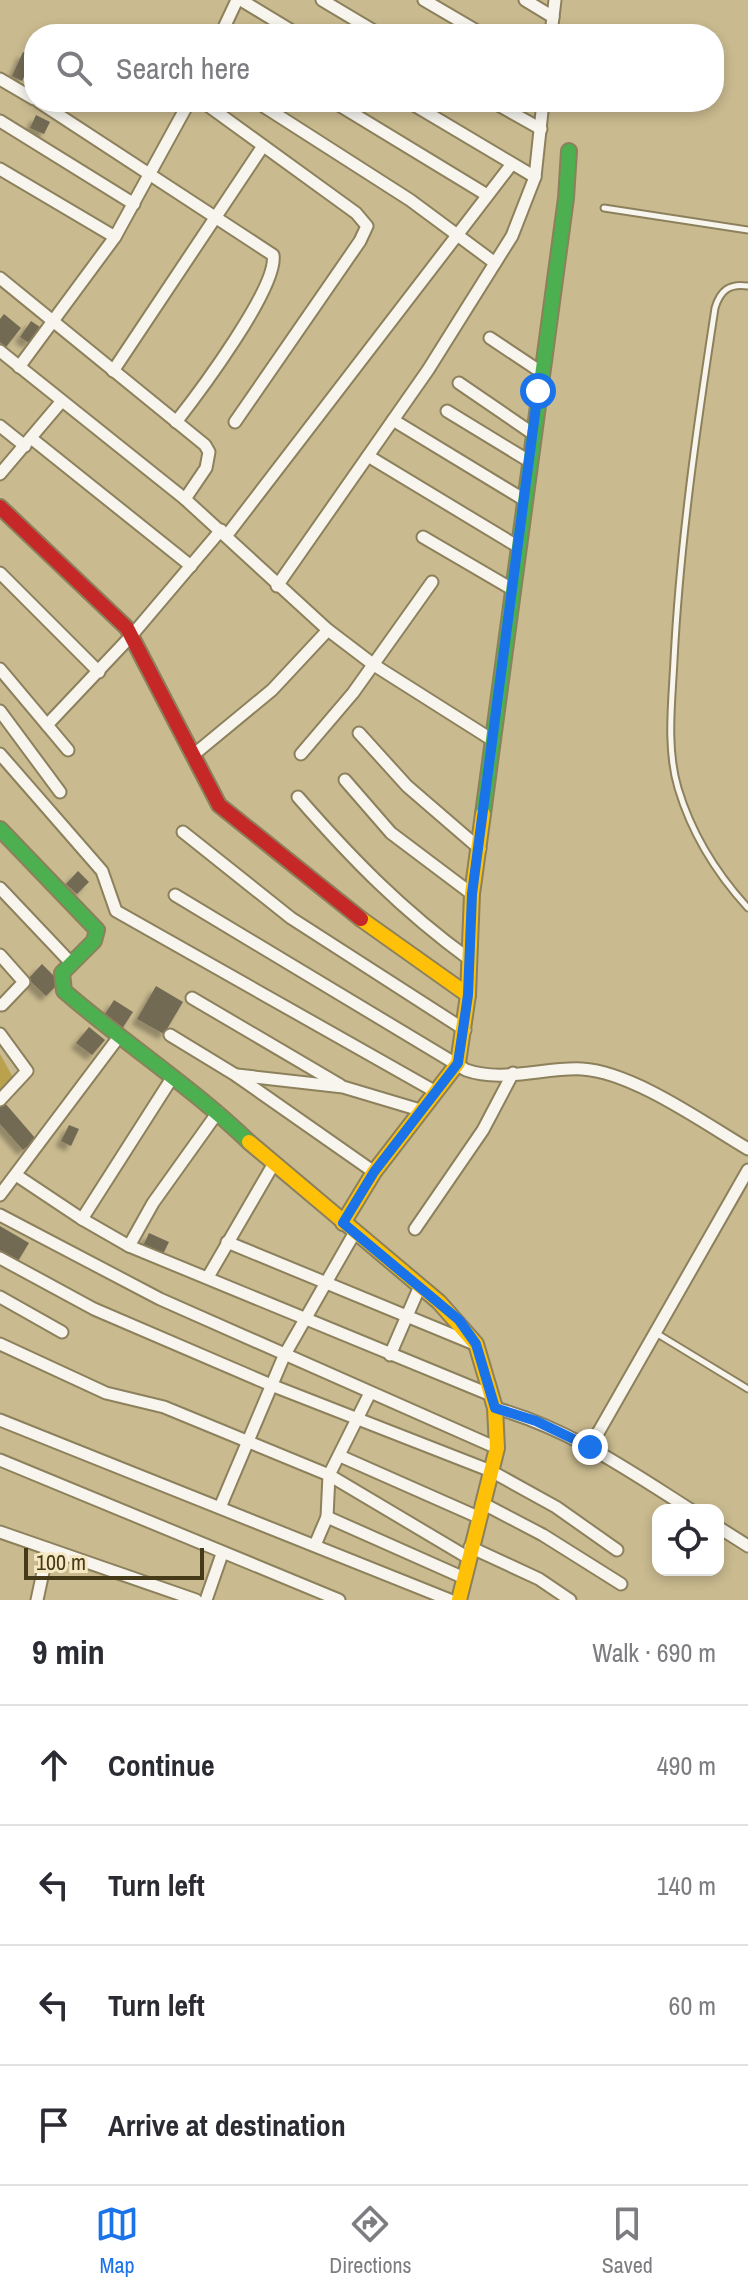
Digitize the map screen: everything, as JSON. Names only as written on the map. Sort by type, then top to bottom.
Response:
[{"type":"street","points":[[226,24],[239,0],[280,24]]},
{"type":"street","points":[[322,0],[362,24]]},
{"type":"street","points":[[424,0],[465,24]]},
{"type":"street","points":[[525,0],[553,17]]},
{"type":"street","points":[[552,24],[555,0]]},
{"type":"street","points":[[0,79],[24,93]]},
{"type":"street","points":[[55,112],[267,249],[275,263],[230,346],[176,422]]},
{"type":"street","points":[[19,367],[115,237],[184,112]]},
{"type":"street","points":[[217,112],[356,213],[367,226],[360,241],[235,422]]},
{"type":"street","points":[[272,112],[457,233],[495,263]]},
{"type":"street","points":[[350,112],[487,195]]},
{"type":"street","points":[[425,112],[535,177]]},
{"type":"street","points":[[511,112],[541,129]]},
{"type":"street","points":[[277,586],[393,420],[512,236],[535,177],[542,112]]},
{"type":"street","points":[[0,121],[134,204]]},
{"type":"street","points":[[113,371],[263,146]]},
{"type":"street","points":[[221,1505],[284,1356],[325,1282],[374,1172],[458,1063],[468,995],[472,894],[566,198],[569,151]]},
{"type":"street","points":[[47,725],[99,672],[224,532],[511,165]]},
{"type":"street","points":[[0,169],[115,237]]},
{"type":"street","points":[[0,278],[209,452],[206,468],[185,499]]},
{"type":"street","points":[[490,338],[541,372]]},
{"type":"street","points":[[0,351],[224,532],[277,586],[328,630],[374,665],[494,741]]},
{"type":"street","points":[[459,383],[532,433]]},
{"type":"street","points":[[0,474],[61,402]]},
{"type":"street","points":[[447,411],[529,461]]},
{"type":"street","points":[[393,420],[523,499]]},
{"type":"street","points":[[0,426],[28,442],[191,566]]},
{"type":"street","points":[[368,456],[517,546]]},
{"type":"street","points":[[0,507],[116,616],[132,635],[214,797],[230,815],[342,905],[468,995]]},
{"type":"street","points":[[423,537],[512,589]]},
{"type":"street","points":[[0,573],[99,672]]},
{"type":"street","points":[[301,754],[374,665],[432,582]]},
{"type":"street","points":[[192,756],[263,698],[328,630]]},
{"type":"street","points":[[0,669],[68,750]]},
{"type":"street","points":[[0,711],[60,792]]},
{"type":"street","points":[[359,733],[407,786],[480,849]]},
{"type":"street","points":[[0,754],[102,871],[116,911],[436,1092]]},
{"type":"street","points":[[345,780],[391,833],[472,894]]},
{"type":"street","points":[[298,797],[374,882],[412,918],[469,959]]},
{"type":"street","points":[[183,832],[291,918],[465,1030]]},
{"type":"street","points":[[2,836],[97,930],[94,941],[61,977],[64,991],[118,1038],[218,1112],[273,1165],[459,1320],[476,1344],[493,1402],[497,1448],[468,1552],[459,1600]]},
{"type":"street","points":[[0,888],[72,964]]},
{"type":"street","points":[[175,895],[458,1063],[487,1075],[582,1069],[609,1075],[663,1100],[748,1149]]},
{"type":"street","points":[[0,955],[24,982],[1,1006]]},
{"type":"street","points":[[192,998],[343,1087]]},
{"type":"street","points":[[0,1034],[27,1071],[0,1100]]},
{"type":"street","points":[[170,1035],[234,1074],[374,1172]]},
{"type":"street","points":[[0,1195],[118,1038]]},
{"type":"street","points":[[415,1229],[483,1130],[513,1073]]},
{"type":"street","points":[[234,1074],[343,1087],[420,1110]]},
{"type":"street","points":[[82,1219],[172,1078]]},
{"type":"street","points":[[129,1246],[153,1203],[218,1112]]},
{"type":"street","points":[[208,1277],[273,1165]]},
{"type":"street","points":[[590,1447],[748,1170]]},
{"type":"street","points":[[16,1175],[129,1246],[390,1355],[536,1421],[590,1447],[681,1504]]},
{"type":"street","points":[[0,1215],[160,1299],[497,1448]]},
{"type":"street","points":[[227,1242],[476,1344]]},
{"type":"street","points":[[0,1258],[63,1295],[271,1385],[491,1471],[556,1507],[617,1550]]},
{"type":"street","points":[[390,1355],[420,1286]]},
{"type":"street","points":[[0,1297],[62,1332]]},
{"type":"street","points":[[0,1344],[106,1393],[157,1405],[247,1439],[329,1475],[468,1552],[539,1579],[570,1600]]},
{"type":"street","points":[[315,1545],[327,1517],[329,1475],[370,1393]]},
{"type":"street","points":[[0,1420],[221,1505],[450,1600]]},
{"type":"street","points":[[340,1456],[543,1535],[621,1584]]},
{"type":"street","points":[[0,1460],[339,1600]]},
{"type":"street","points":[[327,1517],[462,1577]]},
{"type":"street","points":[[724,1531],[748,1546]]},
{"type":"street","points":[[0,1532],[196,1600]]},
{"type":"street","points":[[37,1600],[48,1549]]},
{"type":"street","points":[[206,1600],[222,1554]]},
{"type":"lane","points":[[604,208],[748,230]]},
{"type":"lane","points":[[748,286],[729,287],[719,296],[715,308],[683,546],[671,707],[677,787],[702,847],[719,876],[748,908]]},
{"type":"lane","points":[[656,1332],[748,1389]]},
{"type":"green space","points":[[0,1054],[14,1079],[0,1091]]},
{"type":"building","points":[[23,52],[22,81],[12,76]]},
{"type":"building","points":[[36,115],[50,122],[44,134],[30,128]]},
{"type":"building","points":[[4,314],[21,328],[6,347],[0,342],[0,319]]},
{"type":"building","points":[[31,321],[40,327],[29,343],[20,337]]},
{"type":"building","points":[[78,871],[89,882],[77,894],[66,884]]},
{"type":"building","points":[[42,964],[60,982],[46,996],[28,979]]},
{"type":"building","points":[[156,986],[183,1002],[164,1034],[137,1019]]},
{"type":"building","points":[[114,1000],[133,1012],[122,1029],[103,1017]]},
{"type":"building","points":[[89,1027],[105,1040],[92,1055],[76,1043]]},
{"type":"building","points":[[4,1102],[36,1139],[23,1150],[0,1124],[0,1105]]},
{"type":"building","points":[[69,1125],[79,1129],[71,1146],[61,1141]]},
{"type":"building","points":[[0,1226],[29,1243],[18,1261],[0,1250]]},
{"type":"building","points":[[149,1233],[169,1242],[163,1254],[143,1246]]},
{"type":"traffic: fast","points":[[483,814],[566,198],[569,151]]},
{"type":"traffic: fast","points":[[0,829],[97,930],[94,941],[62,973],[64,991],[249,1142]]},
{"type":"traffic: slow","points":[[343,1223],[374,1172],[458,1063],[468,995],[472,894],[483,814]]},
{"type":"traffic: slow","points":[[361,919],[468,995]]},
{"type":"traffic: slow","points":[[249,1142],[439,1302],[476,1344],[495,1408],[497,1448],[459,1600]]},
{"type":"traffic: jam","points":[[0,507],[127,628],[219,805],[361,919]]},
{"type":"route","points":[[538,391],[515,555],[493,753],[472,894],[468,995],[458,1063],[374,1172],[343,1223],[459,1320],[476,1344],[495,1408],[536,1421],[590,1447]]}]
